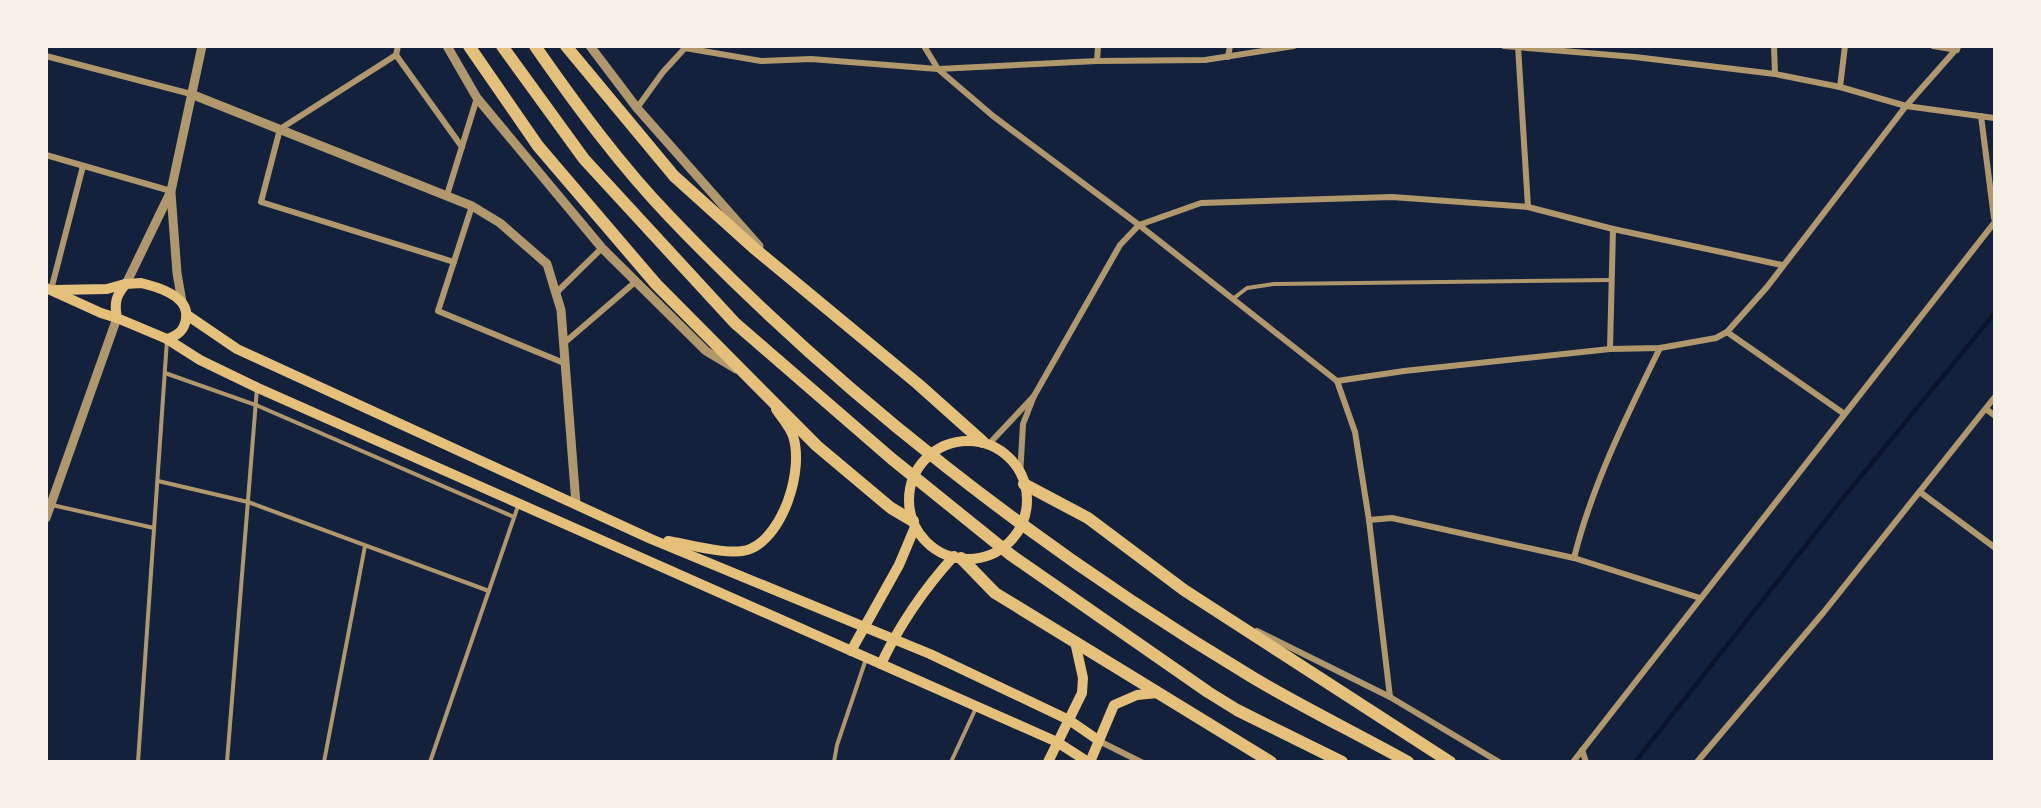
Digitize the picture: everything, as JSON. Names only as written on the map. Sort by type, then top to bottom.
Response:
[{"type":"highway","points":[[469,46],[538,146],[656,284],[771,401],[833,460],[914,524]]},
{"type":"highway","points":[[502,46],[584,159],[735,323],[892,459],[1011,555],[1208,692],[1237,710],[1342,762]]},
{"type":"highway","points":[[535,46],[612,149],[669,216],[781,326],[912,438],[1067,558],[1154,616],[1254,678],[1408,762]]},
{"type":"highway","points":[[567,46],[674,176],[780,270],[918,384],[985,444]]},
{"type":"highway","points":[[1022,480],[1088,518],[1206,605],[1450,762]]},
{"type":"highway","points":[[958,557],[995,593],[1271,762]]},
{"type":"main road","points":[[117,318],[115,307],[117,294],[126,284]]},
{"type":"main road","points":[[49,289],[107,289],[126,284],[154,286],[182,302],[187,315],[237,350],[651,539],[893,639],[1069,720],[1098,741]]},
{"type":"main road","points":[[49,289],[101,313],[167,339],[200,360],[258,388],[1057,742],[1089,762],[1114,705],[1137,695],[1158,693]]},
{"type":"main road","points":[[167,339],[178,335],[184,327],[187,315]]},
{"type":"main road","points":[[651,539],[723,550],[749,550],[767,538],[793,489],[797,469],[793,435],[771,401]]},
{"type":"main road","points":[[963,441],[985,444],[1000,450],[1015,464],[1022,480],[1027,500],[1024,520],[1014,537],[999,550],[981,557],[958,557],[943,553],[927,542],[914,524],[909,508],[910,489],[916,471],[928,456],[945,445],[963,441]]},
{"type":"main road","points":[[851,651],[899,565],[914,524]]},
{"type":"main road","points":[[881,664],[893,639],[925,588],[958,557]]},
{"type":"main road","points":[[1048,762],[1082,693],[1083,678],[1075,642]]},
{"type":"street","points":[[126,284],[171,191],[202,46]]},
{"type":"street","points":[[398,46],[396,55],[280,129],[261,202],[454,262]]},
{"type":"street","points":[[447,46],[477,98],[602,248],[634,283],[706,351],[743,373]]},
{"type":"street","points":[[590,46],[637,108],[780,270]]},
{"type":"street","points":[[924,46],[938,69],[993,116],[1234,298],[1337,381],[1355,432],[1369,520],[1390,697]]},
{"type":"street","points":[[1096,61],[1098,46]]},
{"type":"street","points":[[1228,57],[1230,46]]},
{"type":"street","points":[[637,108],[663,72],[686,47],[761,61],[811,59],[938,69],[1096,61],[1205,60],[1294,46]]},
{"type":"street","points":[[1504,46],[1635,57],[1775,74],[1840,87],[1906,106],[1995,118]]},
{"type":"street","points":[[1635,57],[1636,46]]},
{"type":"street","points":[[1774,46],[1775,74]]},
{"type":"street","points":[[1840,87],[1845,46]]},
{"type":"street","points":[[1933,46],[1958,48]]},
{"type":"street","points":[[1518,47],[1528,207]]},
{"type":"street","points":[[1337,381],[1404,371],[1610,350],[1660,348],[1716,338],[1727,332],[1767,287],[1906,106],[1958,48]]},
{"type":"street","points":[[396,55],[462,147]]},
{"type":"street","points":[[46,56],[191,94],[447,195],[472,206],[500,223],[547,264],[561,310],[576,504]]},
{"type":"street","points":[[447,195],[477,98]]},
{"type":"street","points":[[1981,116],[1995,218]]},
{"type":"street","points":[[46,155],[171,191]]},
{"type":"street","points":[[49,289],[83,166]]},
{"type":"street","points":[[171,191],[177,273],[182,302]]},
{"type":"street","points":[[1022,480],[1023,424],[1034,396],[1120,245],[1139,225],[1201,203],[1392,197],[1528,207],[1613,229],[1782,265]]},
{"type":"street","points":[[472,206],[438,311],[564,363]]},
{"type":"street","points":[[1573,762],[1843,413],[1995,222]]},
{"type":"street","points":[[1610,350],[1613,229]]},
{"type":"street","points":[[556,293],[602,248]]},
{"type":"street","points":[[563,344],[634,283]]},
{"type":"street","points":[[46,518],[117,318]]},
{"type":"street","points":[[1727,332],[1843,413]]},
{"type":"street","points":[[1574,558],[1598,486],[1629,411],[1660,348]]},
{"type":"street","points":[[985,444],[1034,396]]},
{"type":"street","points":[[1697,762],[1823,613],[1995,398]]},
{"type":"street","points":[[1986,408],[1995,415]]},
{"type":"street","points":[[1920,492],[1995,547]]},
{"type":"street","points":[[1369,520],[1392,518],[1574,558],[1700,598]]},
{"type":"street","points":[[1206,605],[1390,697],[1499,762]]},
{"type":"street","points":[[1098,741],[1141,762]]},
{"type":"street","points":[[1582,750],[1586,762]]},
{"type":"lane","points":[[1234,298],[1247,288],[1274,284],[1612,280]]},
{"type":"lane","points":[[138,762],[167,339]]},
{"type":"lane","points":[[165,373],[256,405],[514,518]]},
{"type":"lane","points":[[227,762],[258,388]]},
{"type":"lane","points":[[158,481],[248,502],[489,591]]},
{"type":"lane","points":[[430,762],[519,502]]},
{"type":"lane","points":[[51,505],[154,528]]},
{"type":"lane","points":[[324,762],[365,546]]},
{"type":"lane","points":[[834,762],[837,745],[866,658]]},
{"type":"lane","points":[[951,762],[976,707]]},
{"type":"waterway","points":[[1635,762],[1844,497],[1994,314]]}]
